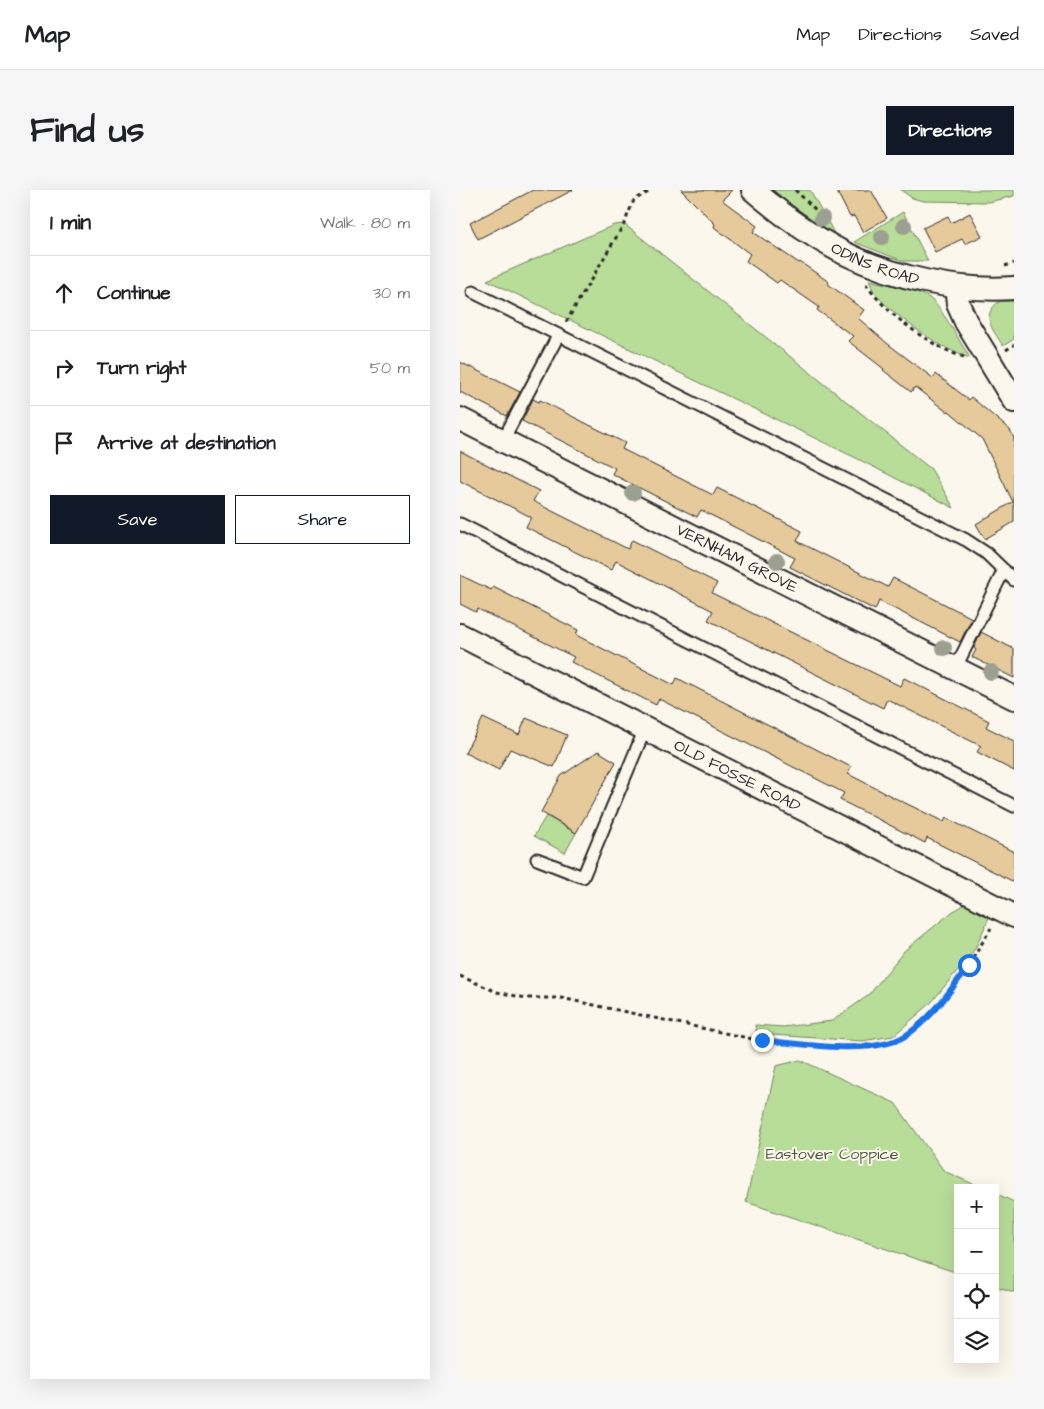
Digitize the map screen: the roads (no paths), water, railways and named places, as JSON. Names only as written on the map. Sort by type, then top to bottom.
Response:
[{"type":"street","name":"ODINS ROAD","points":[[753,190],[801,227],[844,253],[884,269],[919,279],[956,286],[1014,288]]},
{"type":"street","points":[[956,286],[958,304],[966,322],[1014,401]]},
{"type":"street","name":"VERNHAM GROVE","points":[[461,421],[503,440],[1014,698]]},
{"type":"street","name":"OLD FOSSE ROAD","points":[[460,635],[1008,913]]},
{"type":"lane","points":[[473,292],[966,540],[986,553],[1014,580]]},
{"type":"lane","points":[[503,440],[558,336]]},
{"type":"lane","points":[[460,524],[1014,806]]},
{"type":"lane","points":[[955,669],[1004,570]]},
{"type":"lane","points":[[537,859],[582,877],[644,729]]},
{"type":"park label","name":"Eastover Coppice","points":[[832,1154]]}]
